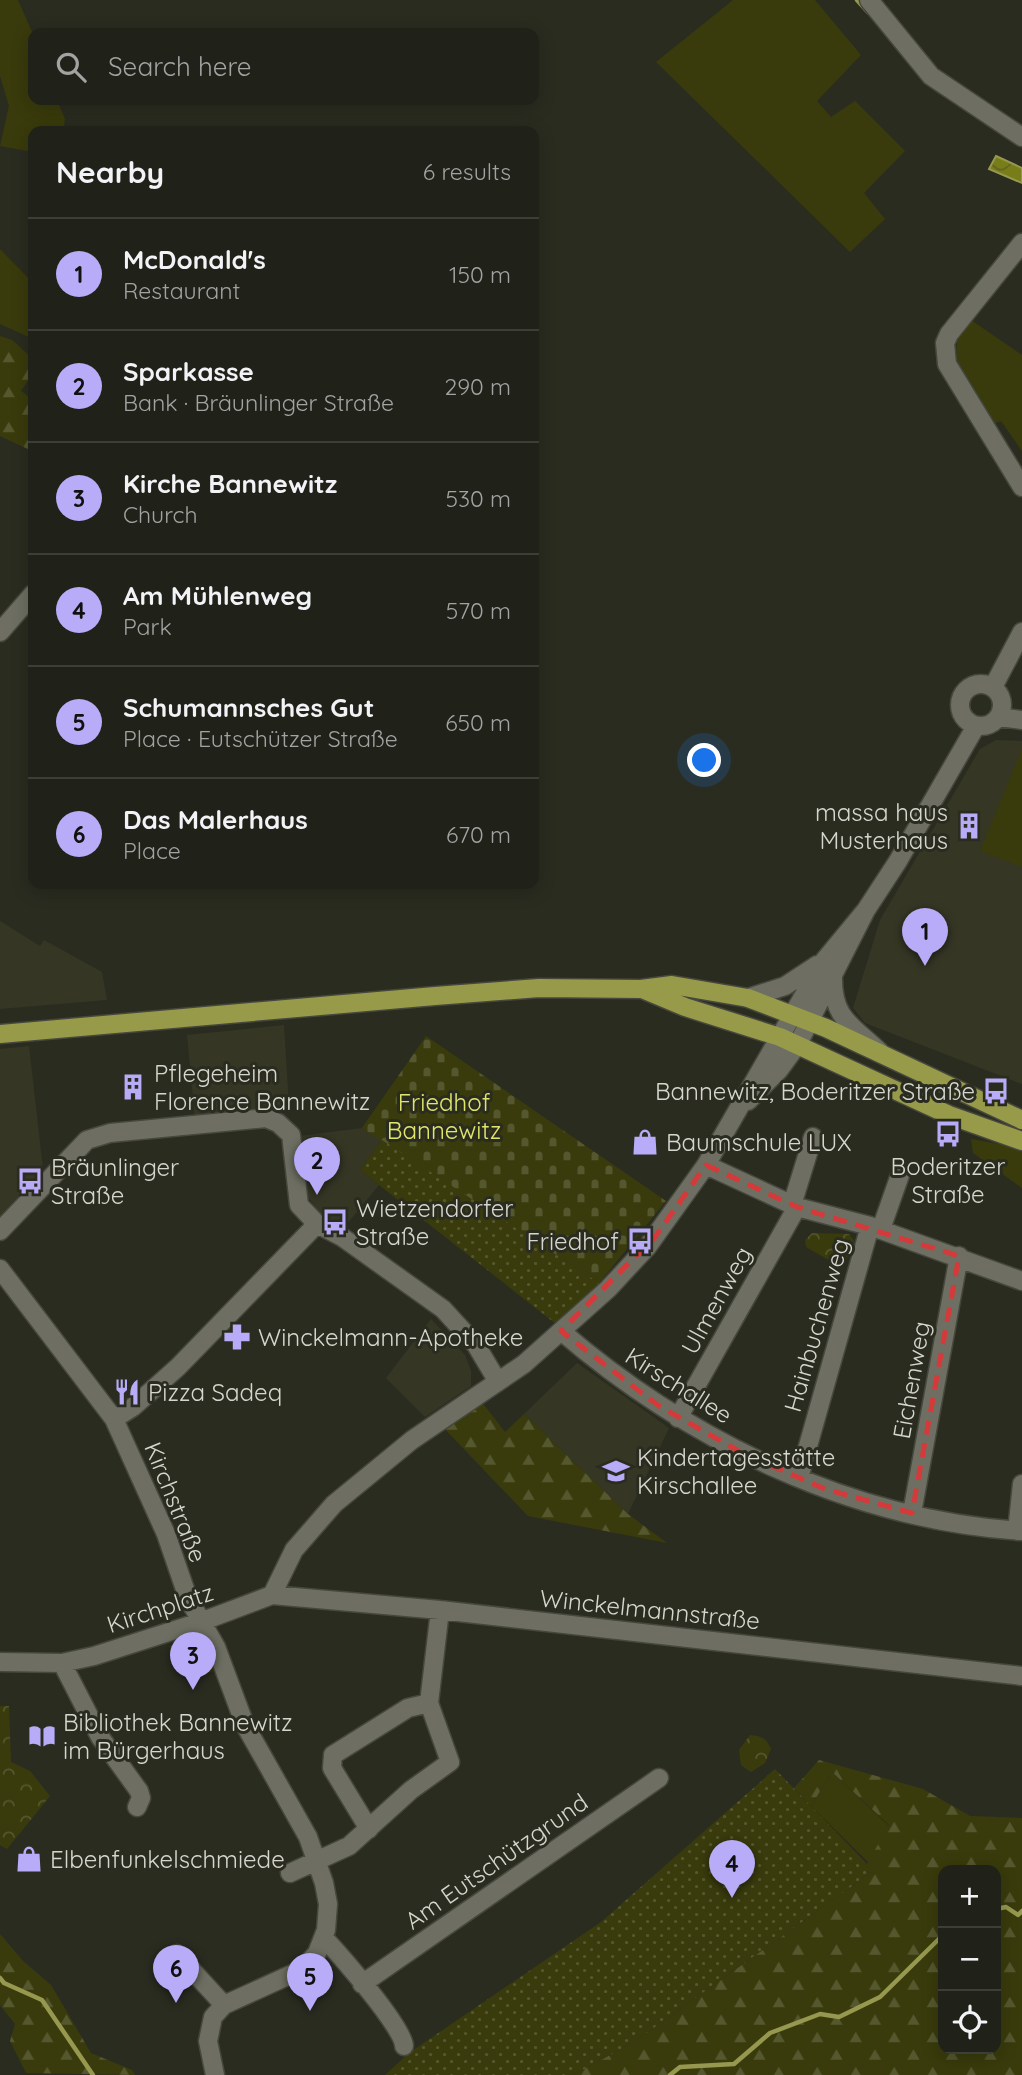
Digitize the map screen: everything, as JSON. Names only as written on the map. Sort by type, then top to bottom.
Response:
[{"type":"main road","points":[[0,1034],[435,996],[586,987],[641,989],[672,985],[748,998],[885,1056],[1022,1120]]},
{"type":"main road","points":[[641,989],[685,1007],[798,1044],[937,1110],[1022,1141]]},
{"type":"street","points":[[869,0],[930,76],[1022,137]]},
{"type":"street","points":[[1022,243],[949,334],[945,353],[947,364],[1022,487]]},
{"type":"street","points":[[0,632],[28,600]]},
{"type":"street","points":[[993,687],[1022,632]]},
{"type":"street","points":[[978,683],[993,687],[1002,700],[999,716],[993,723],[976,726],[962,715],[960,699],[970,686],[978,683]]},
{"type":"street","points":[[999,716],[1022,720]]},
{"type":"street","points":[[272,1595],[294,1550],[334,1504],[412,1440],[498,1382],[561,1331],[608,1289],[648,1246],[706,1165],[737,1113],[746,1091],[780,1037],[799,1019],[828,968],[898,861],[976,726]]},
{"type":"street","points":[[748,998],[828,968]]},
{"type":"street","points":[[828,968],[837,1010],[885,1056]]},
{"type":"street","points":[[737,1113],[779,1070],[798,1044],[799,1019]]},
{"type":"street","points":[[0,1231],[87,1140],[110,1133],[265,1118],[278,1123],[291,1135],[299,1205],[317,1224],[342,1237],[443,1309],[476,1345],[498,1382]]},
{"type":"street","name":"Ulmenweg","points":[[678,1418],[794,1206],[813,1137]]},
{"type":"street","points":[[706,1165],[794,1206],[875,1227],[1022,1281]]},
{"type":"street","name":"Hainbuchenweg","points":[[799,1478],[875,1227],[900,1175]]},
{"type":"street","points":[[114,1419],[133,1407],[178,1367],[317,1224]]},
{"type":"street","name":"Eichenweg","points":[[912,1513],[959,1256]]},
{"type":"street","name":"Kirchstraße","points":[[0,1269],[114,1419],[166,1534],[188,1598],[203,1621],[245,1725],[303,1827],[318,1863],[328,1903],[324,1938]]},
{"type":"street","name":"Kirschallee","points":[[561,1331],[629,1387],[678,1418],[799,1478],[862,1501],[912,1513],[1019,1531]]},
{"type":"street","points":[[1019,1531],[1022,1484]]},
{"type":"street","name":"Winckelmannstraße","points":[[272,1595],[440,1610],[1022,1676]]},
{"type":"street","name":"Kirchplatz","points":[[0,1662],[62,1664],[203,1621],[272,1595]]},
{"type":"street","points":[[290,1873],[318,1863],[349,1846],[411,1790],[450,1762],[429,1703],[440,1610]]},
{"type":"street","points":[[62,1664],[100,1737],[139,1791],[141,1798],[137,1807]]},
{"type":"street","points":[[369,1829],[332,1768],[333,1755],[408,1708],[429,1703]]},
{"type":"street","name":"Am Eutschützgrund","points":[[362,1984],[659,1778]]},
{"type":"street","points":[[215,2075],[208,2033],[213,2017],[225,2005],[303,1969],[317,1953],[324,1938],[403,2037],[404,2046]]},
{"type":"street","points":[[177,1954],[225,2005]]},
{"type":"highlighted area","points":[[706,1165],[797,1207],[959,1256],[912,1513],[825,1489],[744,1454],[659,1406],[561,1331],[655,1237]]},
{"type":"shaded area","points":[[996,740],[1022,741],[1022,1084],[865,1023],[853,1008],[880,920],[980,749]]},
{"type":"shaded area","points":[[0,921],[40,946],[44,940],[102,972],[107,1000],[0,1009]]},
{"type":"shaded area","points":[[284,1025],[289,1106],[274,1112],[195,1119],[187,1035]]},
{"type":"shaded area","points":[[29,1046],[43,1169],[0,1216],[0,1049]]},
{"type":"shaded area","points":[[362,1128],[382,1140],[360,1170],[379,1185],[342,1230],[321,1215],[306,1194],[299,1136]]},
{"type":"shaded area","points":[[431,1319],[465,1355],[471,1371],[471,1386],[425,1417],[386,1378]]},
{"type":"shaded area","name":"Kindertagesstätte Kirschallee","points":[[577,1363],[669,1428],[628,1514],[524,1414]]},
{"type":"green space","points":[[0,0],[18,0],[30,28],[28,28],[28,105],[59,105],[65,119],[64,126],[28,126],[28,151],[0,146],[9,106],[0,76]]},
{"type":"green space","points":[[733,0],[815,0],[861,55],[817,101],[831,117],[855,101],[905,151],[864,193],[885,219],[850,252],[656,62]]},
{"type":"green space","points":[[0,249],[28,278],[28,337],[0,324]]},
{"type":"green space","points":[[971,320],[1022,355],[1022,451],[1001,421],[995,423],[956,359],[957,340]]},
{"type":"green space","points":[[0,336],[12,340],[28,354],[28,380],[21,391],[28,396],[28,449],[0,436]]},
{"type":"green space","points":[[1022,749],[1022,867],[980,851]]},
{"type":"green space","name":"Friedhof Bannewitz","points":[[426,1036],[666,1201],[599,1283],[362,1128]]},
{"type":"green space","points":[[971,1139],[1011,1146],[1022,1152],[1022,1188],[973,1153]]},
{"type":"green space","points":[[382,1140],[599,1283],[556,1324],[360,1170]]},
{"type":"green space","points":[[812,1233],[849,1234],[854,1241],[854,1251],[843,1261],[827,1259],[806,1247],[805,1240]]},
{"type":"green space","points":[[481,1401],[505,1432],[524,1414],[628,1514],[667,1543],[528,1516],[442,1426]]},
{"type":"green space","points":[[192,1640],[203,1644],[217,1670],[197,1677],[192,1665],[178,1670],[169,1646]]},
{"type":"green space","points":[[0,1706],[9,1706],[11,1762],[30,1771],[50,1796],[7,1849],[0,1845]]},
{"type":"green space","points":[[750,1735],[763,1738],[771,1749],[765,1763],[751,1772],[741,1765],[739,1750]]},
{"type":"green space","points":[[819,1760],[923,1789],[970,1816],[1022,1818],[1022,2075],[573,2075],[634,2042],[869,1874],[867,1864],[889,1825],[832,1772],[811,1806],[794,1788]]},
{"type":"green space","points":[[775,1769],[867,1864],[869,1874],[634,2042],[573,2075],[385,2075],[409,2053],[601,1922]]},
{"type":"green space","points":[[832,1772],[889,1826],[869,1863],[811,1806]]},
{"type":"green space","points":[[0,1934],[23,1961],[51,1985],[91,2053],[132,2070],[135,2075],[26,2073],[10,2041],[15,2024],[0,2005]]},
{"type":"water","points":[[996,156],[1022,168],[1022,183],[989,169]]},
{"type":"waterway","points":[[857,0],[868,12]]},
{"type":"waterway","points":[[1001,1908],[1006,1907],[1018,1915],[1022,1911]]},
{"type":"waterway","points":[[670,2075],[680,2067],[734,2064],[770,2033],[820,2014],[839,2017],[880,1997],[938,1940]]},
{"type":"waterway","points":[[0,1978],[4,1983],[42,2000],[93,2075]]},
{"type":"place","name":"massa haus Musterhaus","points":[[969,826]]},
{"type":"place","name":"McDonald's","points":[[925,966]]},
{"type":"place","name":"Pflegeheim Florence Bannewitz","points":[[133,1087]]},
{"type":"place","name":"Bannewitz, Boderitzer Straße","points":[[996,1091]]},
{"type":"place","name":"Boderitzer Straße","points":[[948,1134]]},
{"type":"place","name":"Baumschule LUX","points":[[645,1142]]},
{"type":"place","name":"Bräunlinger Straße","points":[[30,1181]]},
{"type":"place","name":"Sparkasse","points":[[317,1195]]},
{"type":"place","name":"Wietzendorfer Straße","points":[[335,1222]]},
{"type":"place","name":"Friedhof","points":[[640,1241]]},
{"type":"place","name":"Winckelmann-Apotheke","points":[[237,1337]]},
{"type":"place","name":"Pizza Sadeq","points":[[127,1392]]},
{"type":"place","name":"Kindertagesstätte Kirschallee","points":[[616,1471]]},
{"type":"place","name":"Kirche Bannewitz","points":[[193,1690]]},
{"type":"place","name":"Bibliothek Bannewitz im Bürgerhaus","points":[[42,1736]]},
{"type":"place","name":"Elbenfunkelschmiede","points":[[29,1859]]},
{"type":"place","name":"Am Mühlenweg","points":[[732,1898]]},
{"type":"place","name":"Das Malerhaus","points":[[176,2003]]},
{"type":"place","name":"Schumannsches Gut","points":[[310,2011]]}]
